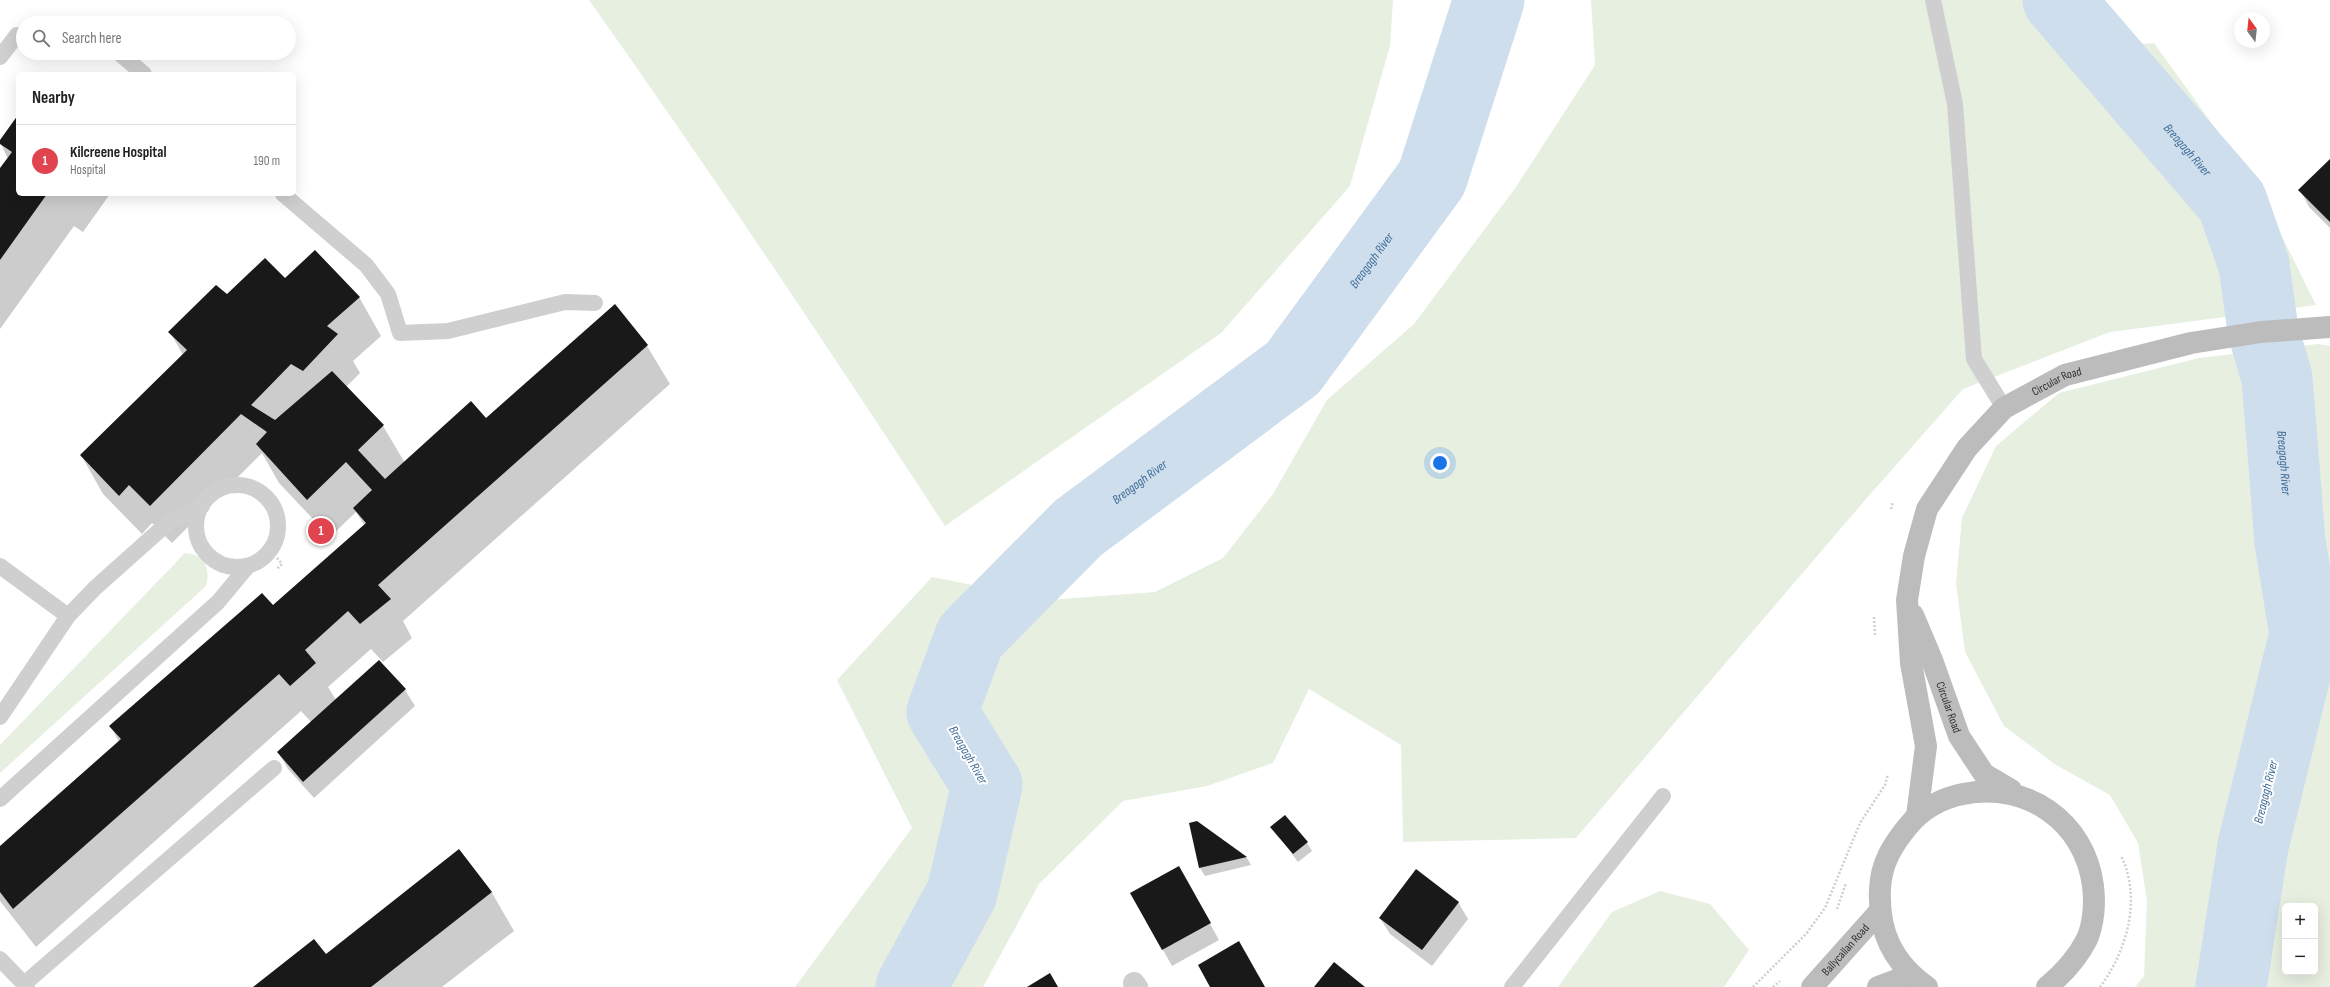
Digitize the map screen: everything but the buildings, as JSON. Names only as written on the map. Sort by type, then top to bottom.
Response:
[{"type":"main road","name":"Circular Road","points":[[1916,816],[1926,746],[1911,663],[1906,600],[1914,556],[1927,509],[1967,448],[2004,408],[2065,375],[2191,343],[2261,332],[2322,327]]},
{"type":"main road","name":"Circular Road","points":[[1906,600],[1932,660],[1959,736],[1984,774],[2018,795],[2050,810],[2075,836],[2091,868],[2095,903],[2088,938],[2067,978],[2047,987]]},
{"type":"main road","name":"Circular Road","points":[[1918,981],[1889,946],[1879,912],[1881,876],[1893,843],[1916,816],[1947,797],[1982,790],[2018,795]]},
{"type":"main road","name":"Ballycallan Road","points":[[1812,987],[1879,912]]},
{"type":"main road","points":[[1878,987],[1918,981]]},
{"type":"lane","points":[[1933,0],[1955,104],[1974,359],[2004,408]]},
{"type":"lane","points":[[0,58],[16,36]]},
{"type":"lane","points":[[127,60],[142,72]]},
{"type":"lane","points":[[285,196],[366,265],[388,294],[400,333],[448,331],[565,302],[594,303]]},
{"type":"lane","points":[[0,800],[218,602],[248,566],[260,560],[270,551],[276,539],[278,526],[276,513],[270,501],[260,492],[248,487],[234,486],[222,488],[210,496],[202,506],[197,519],[197,532],[201,546],[210,556],[228,566],[248,566]]},
{"type":"lane","points":[[0,717],[68,616],[95,588],[170,521],[202,506]]},
{"type":"lane","points":[[0,566],[68,616]]},
{"type":"lane","points":[[0,959],[25,986],[274,768]]},
{"type":"lane","points":[[1512,987],[1662,796]]},
{"type":"path","points":[[1890,516],[1893,502]]},
{"type":"path","points":[[1874,611],[1873,626],[1876,641]]},
{"type":"path","points":[[1753,987],[1806,934],[1825,908],[1860,824],[1885,785],[1888,770]]},
{"type":"shaded area","points":[[589,0],[1393,0],[1390,46],[1350,186],[1221,333],[945,526],[770,262]]},
{"type":"shaded area","points":[[1591,0],[2037,0],[2102,48],[2154,43],[2257,186],[2316,305],[2110,332],[1963,389],[1866,499],[1576,838],[1403,842],[1401,745],[1309,689],[1273,763],[1207,786],[1123,801],[1039,884],[983,987],[795,987],[912,828],[837,680],[932,577],[1048,600],[1155,592],[1223,558],[1273,494],[1327,400],[1414,324],[1516,187],[1595,65]]},
{"type":"shaded area","points":[[2318,344],[2330,346],[2330,987],[2135,987],[2144,976],[2147,901],[2138,843],[2110,795],[2056,765],[2004,726],[1965,652],[1956,583],[1962,518],[1996,446],[2059,393],[2199,358]]},
{"type":"shaded area","points":[[185,553],[197,556],[204,563],[208,573],[206,586],[0,773],[0,745]]},
{"type":"shaded area","points":[[1660,891],[1710,904],[1749,950],[1724,987],[1558,987],[1612,912]]},
{"type":"waterway","name":"Breagagh River","points":[[911,987],[962,893],[987,785],[942,712],[970,637],[1078,528],[1293,368],[1432,178],[1489,0]]},
{"type":"waterway","name":"Breagagh River","points":[[2058,0],[2232,202],[2254,265],[2263,330],[2277,378],[2290,542],[2305,634],[2253,846],[2231,987]]},
{"type":"place","name":"Kilcreene Hospital","points":[[321,531]]}]
